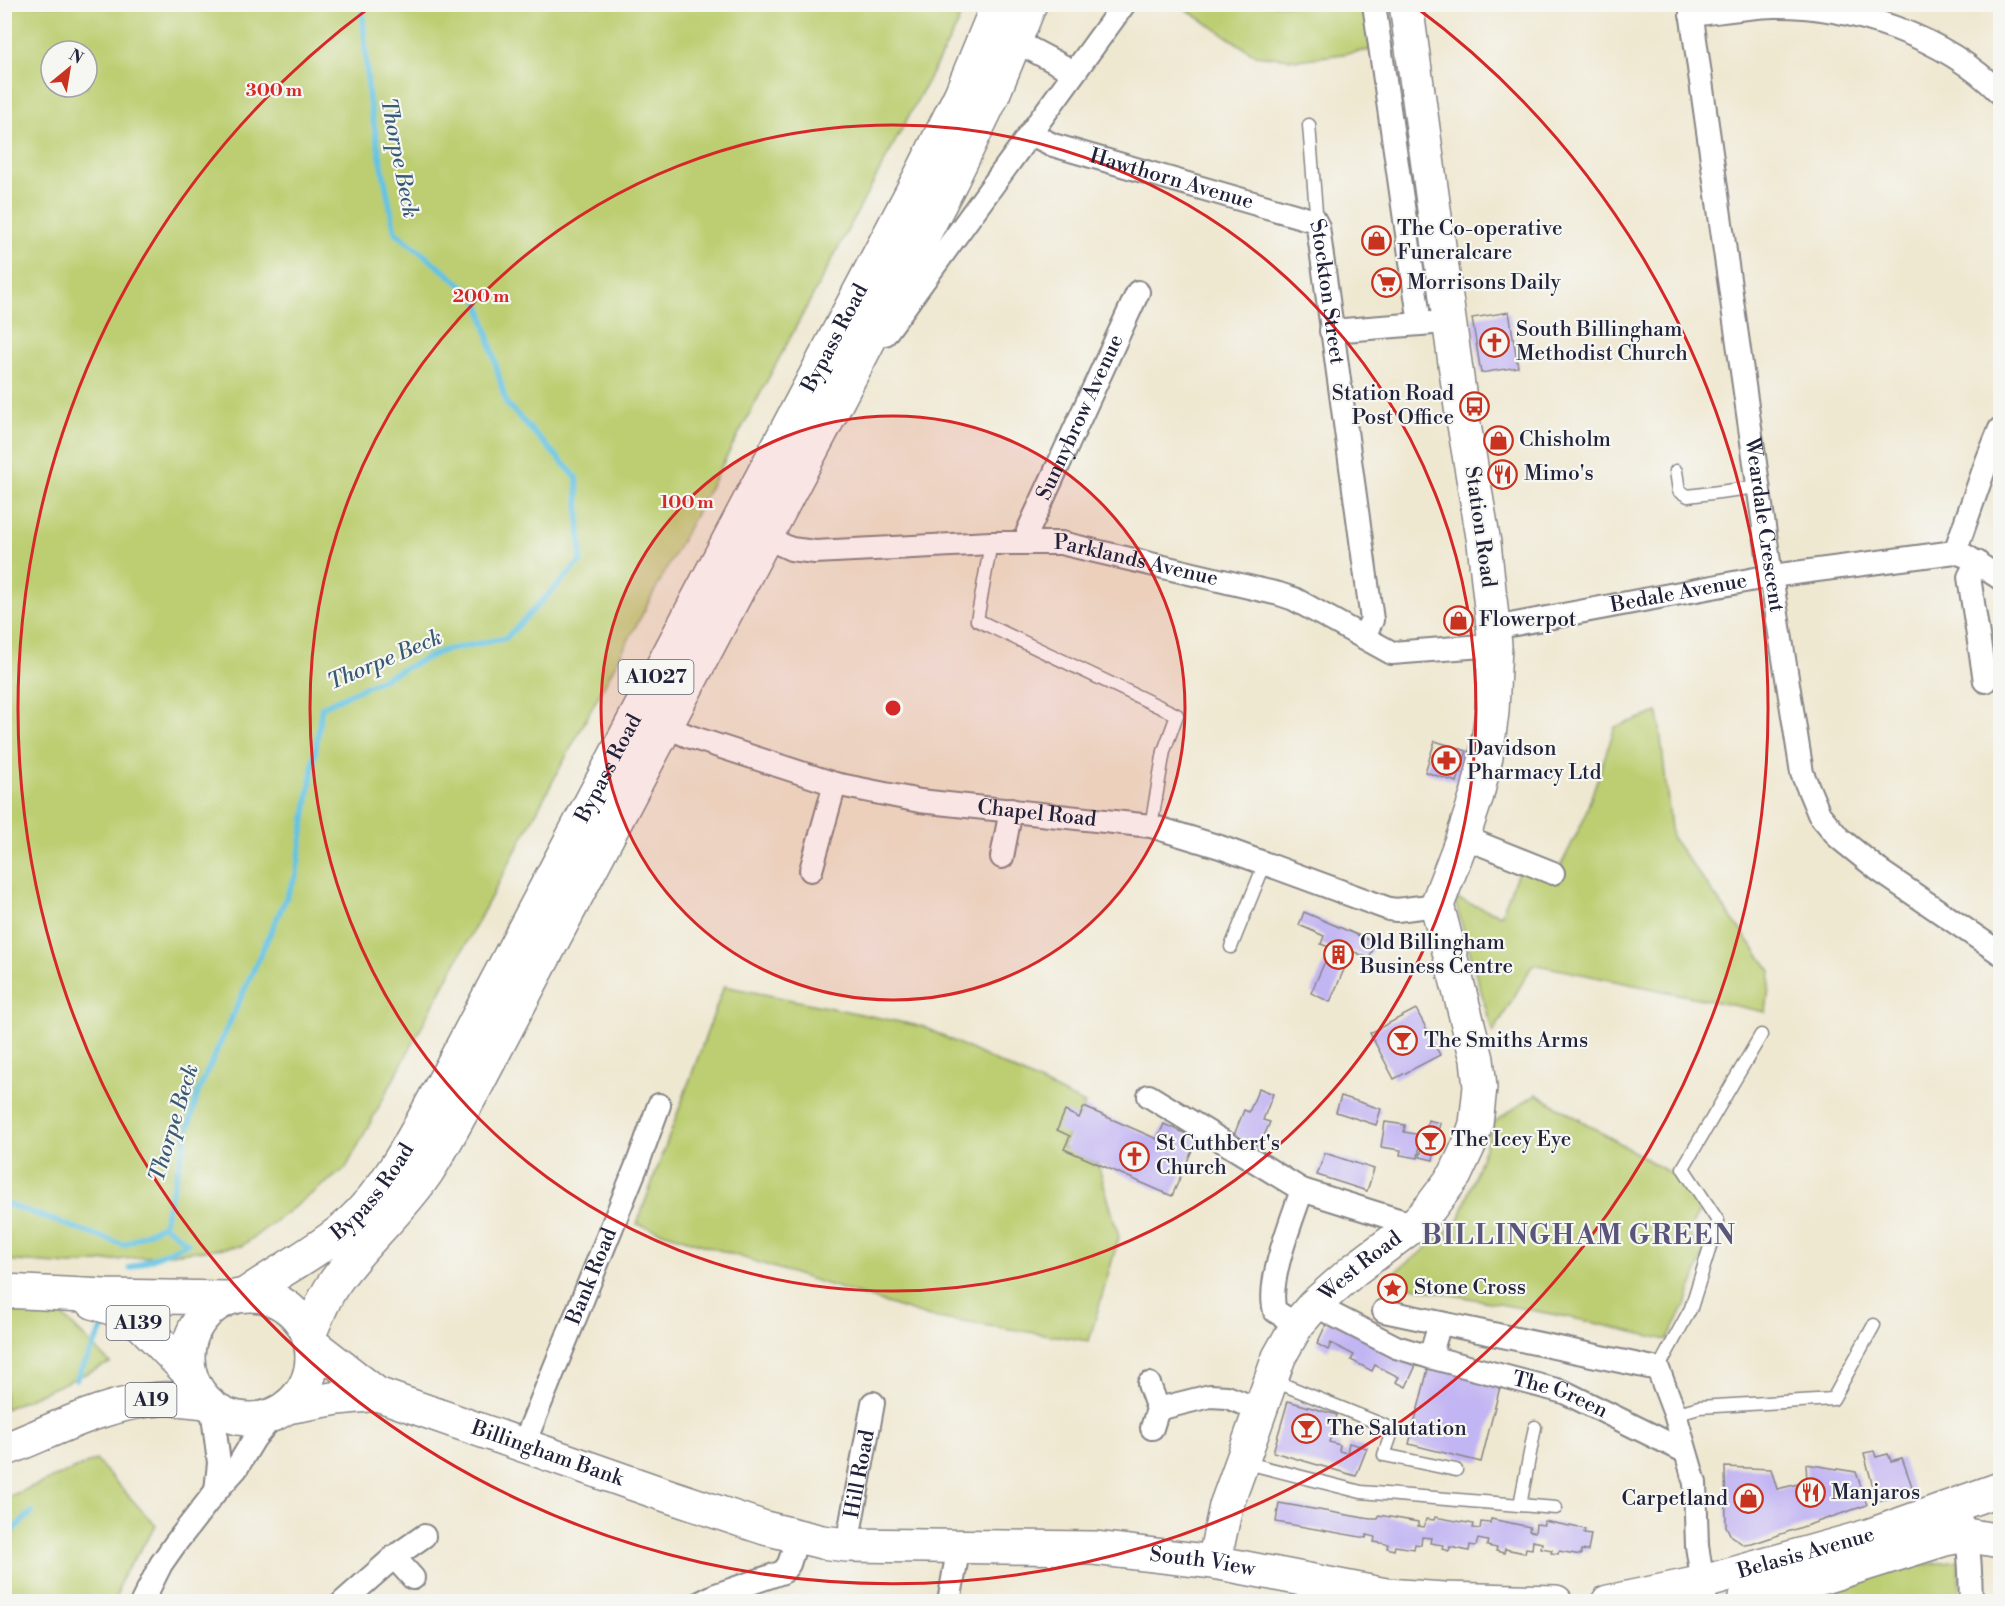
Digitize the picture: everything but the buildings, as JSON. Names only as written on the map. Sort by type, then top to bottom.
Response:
[{"type":"main road","name":"Bypass Road","points":[[310,1339],[325,1297],[334,1283],[350,1261],[391,1217],[426,1173],[480,1078],[651,720],[961,94],[1001,25],[1030,4]]},
{"type":"main road","name":"Station Road","points":[[1406,4],[1435,323],[1484,543],[1495,636],[1492,712],[1486,757],[1477,795],[1437,905]]},
{"type":"main road","name":"Bypass Road","points":[[237,1296],[325,1244],[349,1224],[372,1200],[401,1158],[651,720],[765,537],[840,396],[952,180],[1001,25]]},
{"type":"main road","name":"West Road","points":[[1214,1562],[1226,1506],[1279,1357],[1305,1315],[1354,1270],[1414,1225],[1442,1194],[1455,1175],[1469,1145],[1476,1124],[1480,1087],[1477,1059],[1437,905]]},
{"type":"main road","name":"A139","points":[[4,1291],[237,1296]]},
{"type":"main road","name":"A139","points":[[72,1294],[117,1310],[141,1324],[190,1374]]},
{"type":"main road","points":[[281,1411],[300,1395],[309,1379],[312,1361],[310,1339],[299,1318],[284,1304],[265,1296],[237,1296],[212,1307],[199,1321],[190,1337],[187,1356],[190,1374],[197,1389],[210,1405],[226,1415],[243,1419],[259,1419],[281,1411],[338,1398],[376,1394]]},
{"type":"main road","name":"Billingham Bank","points":[[310,1339],[376,1394],[747,1522],[798,1536]]},
{"type":"main road","name":"A19","points":[[4,1450],[124,1404],[163,1399],[210,1405]]},
{"type":"main road","name":"Belasis Avenue","points":[[1744,1602],[1946,1539],[1960,1520],[2001,1489]]},
{"type":"main road","name":"Belasis Avenue","points":[[1608,1602],[1705,1592],[1868,1536],[1960,1520],[2001,1541]]},
{"type":"main road","points":[[798,1536],[847,1545]]},
{"type":"main road","name":"South View","points":[[847,1545],[1094,1548],[1214,1562],[1339,1594],[1556,1602]]},
{"type":"street","name":"Bypass Road","points":[[840,396],[1124,4]]},
{"type":"street","name":"Station Road","points":[[1374,4],[1435,323]]},
{"type":"street","points":[[1691,10],[1773,6],[1832,11],[1918,37],[1964,62],[2001,93]]},
{"type":"street","name":"Weardale Crescent","points":[[1691,10],[1758,487],[1802,773],[1819,814],[1839,838],[1880,871],[2001,953]]},
{"type":"street","points":[[1001,25],[1074,72]]},
{"type":"street","name":"Hawthorn Avenue","points":[[1031,134],[1053,145],[1315,222]]},
{"type":"street","name":"Stockton Street","points":[[1315,222],[1318,227],[1330,331],[1372,620],[1363,637]]},
{"type":"street","name":"Sunnybrow Avenue","points":[[1028,542],[1028,531],[1138,292]]},
{"type":"street","points":[[1330,331],[1435,323]]},
{"type":"street","points":[[2001,429],[1987,461],[1955,552],[1966,555],[2001,578]]},
{"type":"street","name":"Parklands Avenue","points":[[765,537],[791,549],[815,552],[992,543],[1061,543],[1279,594],[1294,599],[1392,653],[1495,636]]},
{"type":"street","name":"Bedale Avenue","points":[[1495,636],[1771,576],[1955,552]]},
{"type":"street","points":[[1977,562],[1969,577],[1985,681]]},
{"type":"street","name":"Chapel Road","points":[[651,720],[835,784],[920,801],[1151,826],[1264,863],[1389,909],[1437,905]]},
{"type":"street","points":[[811,870],[835,784]]},
{"type":"street","points":[[1002,858],[1011,810]]},
{"type":"street","points":[[1463,837],[1553,873]]},
{"type":"street","points":[[1149,1096],[1302,1190],[1414,1225]]},
{"type":"street","name":"Bank Road","points":[[523,1446],[639,1160],[658,1105]]},
{"type":"street","name":"The Green","points":[[1302,1190],[1274,1281],[1273,1303],[1275,1311],[1281,1317],[1305,1315],[1396,1347],[1564,1392],[1684,1451]]},
{"type":"street","name":"The Green","points":[[1384,1311],[1658,1369]]},
{"type":"street","points":[[1430,1357],[1440,1323]]},
{"type":"street","points":[[1497,1375],[1504,1336]]},
{"type":"street","points":[[1658,1369],[1675,1414],[1695,1483],[1697,1546],[1705,1592]]},
{"type":"street","points":[[1149,1384],[1155,1418],[1210,1396],[1227,1397],[1260,1410]]},
{"type":"street","name":"Hill Road","points":[[847,1545],[873,1403]]},
{"type":"street","points":[[210,1405],[219,1464],[216,1491]]},
{"type":"street","points":[[142,1602],[161,1564],[216,1491],[236,1469],[254,1439],[281,1411]]},
{"type":"street","points":[[1960,1520],[1970,1557],[1971,1602]]},
{"type":"street","points":[[343,1602],[394,1557],[424,1536]]},
{"type":"street","points":[[702,1602],[783,1572],[789,1564],[798,1536]]},
{"type":"street","points":[[949,1602],[959,1545]]},
{"type":"street","points":[[394,1557],[413,1578]]},
{"type":"lane","name":"Stockton Street","points":[[1309,125],[1315,222]]},
{"type":"lane","points":[[1676,471],[1679,491],[1688,496],[1758,487]]},
{"type":"lane","points":[[992,543],[977,620],[1177,715],[1164,751],[1151,826]]},
{"type":"lane","points":[[1231,947],[1264,863]]},
{"type":"lane","points":[[1658,1369],[1691,1308],[1718,1221],[1683,1168],[1761,1035]]},
{"type":"lane","points":[[1675,1414],[1699,1407],[1833,1399],[1874,1326]]},
{"type":"lane","points":[[1270,1379],[1393,1429],[1384,1455],[1456,1470]]},
{"type":"lane","points":[[1520,1505],[1535,1427]]},
{"type":"lane","points":[[1242,1462],[1361,1492],[1556,1508]]},
{"type":"green space","points":[[4,5],[961,5],[958,24],[346,1168],[242,1246],[71,1265],[5,1260]]},
{"type":"green space","points":[[1179,5],[1366,5],[1371,50],[1298,60],[1255,55]]},
{"type":"green space","points":[[1658,712],[1672,838],[1771,971],[1766,1012],[1533,964],[1493,1033],[1454,898],[1501,915],[1520,867],[1559,869],[1583,821],[1615,727]]},
{"type":"green space","points":[[724,986],[924,1027],[1085,1104],[1062,1147],[1098,1164],[1119,1237],[1089,1341],[930,1317],[637,1224]]},
{"type":"green space","name":"BILLINGHAM GREEN","points":[[1536,1094],[1670,1173],[1689,1187],[1700,1209],[1688,1233],[1705,1250],[1686,1304],[1667,1340],[1582,1320],[1382,1281],[1423,1251],[1459,1220],[1494,1122]]},
{"type":"green space","points":[[4,1310],[60,1313],[110,1363],[5,1409]]},
{"type":"green space","points":[[96,1460],[156,1526],[122,1577],[115,1601],[5,1601],[5,1498]]},
{"type":"green space","points":[[1959,1560],[1960,1601],[1774,1602],[1883,1570]]},
{"type":"waterway","name":"Thorpe Beck","points":[[130,1268],[188,1243],[163,1225],[198,1092],[296,876],[322,707],[442,651],[506,638],[581,561],[577,478],[506,403],[478,298],[395,232],[369,100],[362,4]]},
{"type":"waterway","points":[[4,1203],[124,1245],[163,1225]]},
{"type":"waterway","name":"Thorpe Beck","points":[[76,1379],[103,1328]]},
{"type":"waterway","name":"Thorpe Beck","points":[[4,1538],[32,1512]]},
{"type":"place","name":"The Co-operative Funeralcare","points":[[1376,241]]},
{"type":"place","name":"Morrisons Daily","points":[[1386,283]]},
{"type":"place","name":"South Billingham Methodist Church","points":[[1495,342]]},
{"type":"place","name":"Station Road Post Office","points":[[1475,406]]},
{"type":"place","name":"Chisholm","points":[[1498,440]]},
{"type":"place","name":"Mimo's","points":[[1503,474]]},
{"type":"place","name":"Flowerpot","points":[[1458,620]]},
{"type":"place","name":"Davidson Pharmacy Ltd","points":[[1446,761]]},
{"type":"place","name":"Old Billingham Business Centre","points":[[1339,955]]},
{"type":"place","name":"The Smiths Arms","points":[[1403,1041]]},
{"type":"place","name":"The Icey Eye","points":[[1430,1140]]},
{"type":"place","name":"St Cuthbert's Church","points":[[1135,1156]]},
{"type":"place","name":"Stone Cross","points":[[1393,1288]]},
{"type":"place","name":"The Salutation","points":[[1306,1429]]},
{"type":"place","name":"Manjaros","points":[[1810,1493]]},
{"type":"place","name":"Carpetland","points":[[1749,1499]]},
{"type":"district","name":"BILLINGHAM GREEN","points":[[1579,1236]]}]
